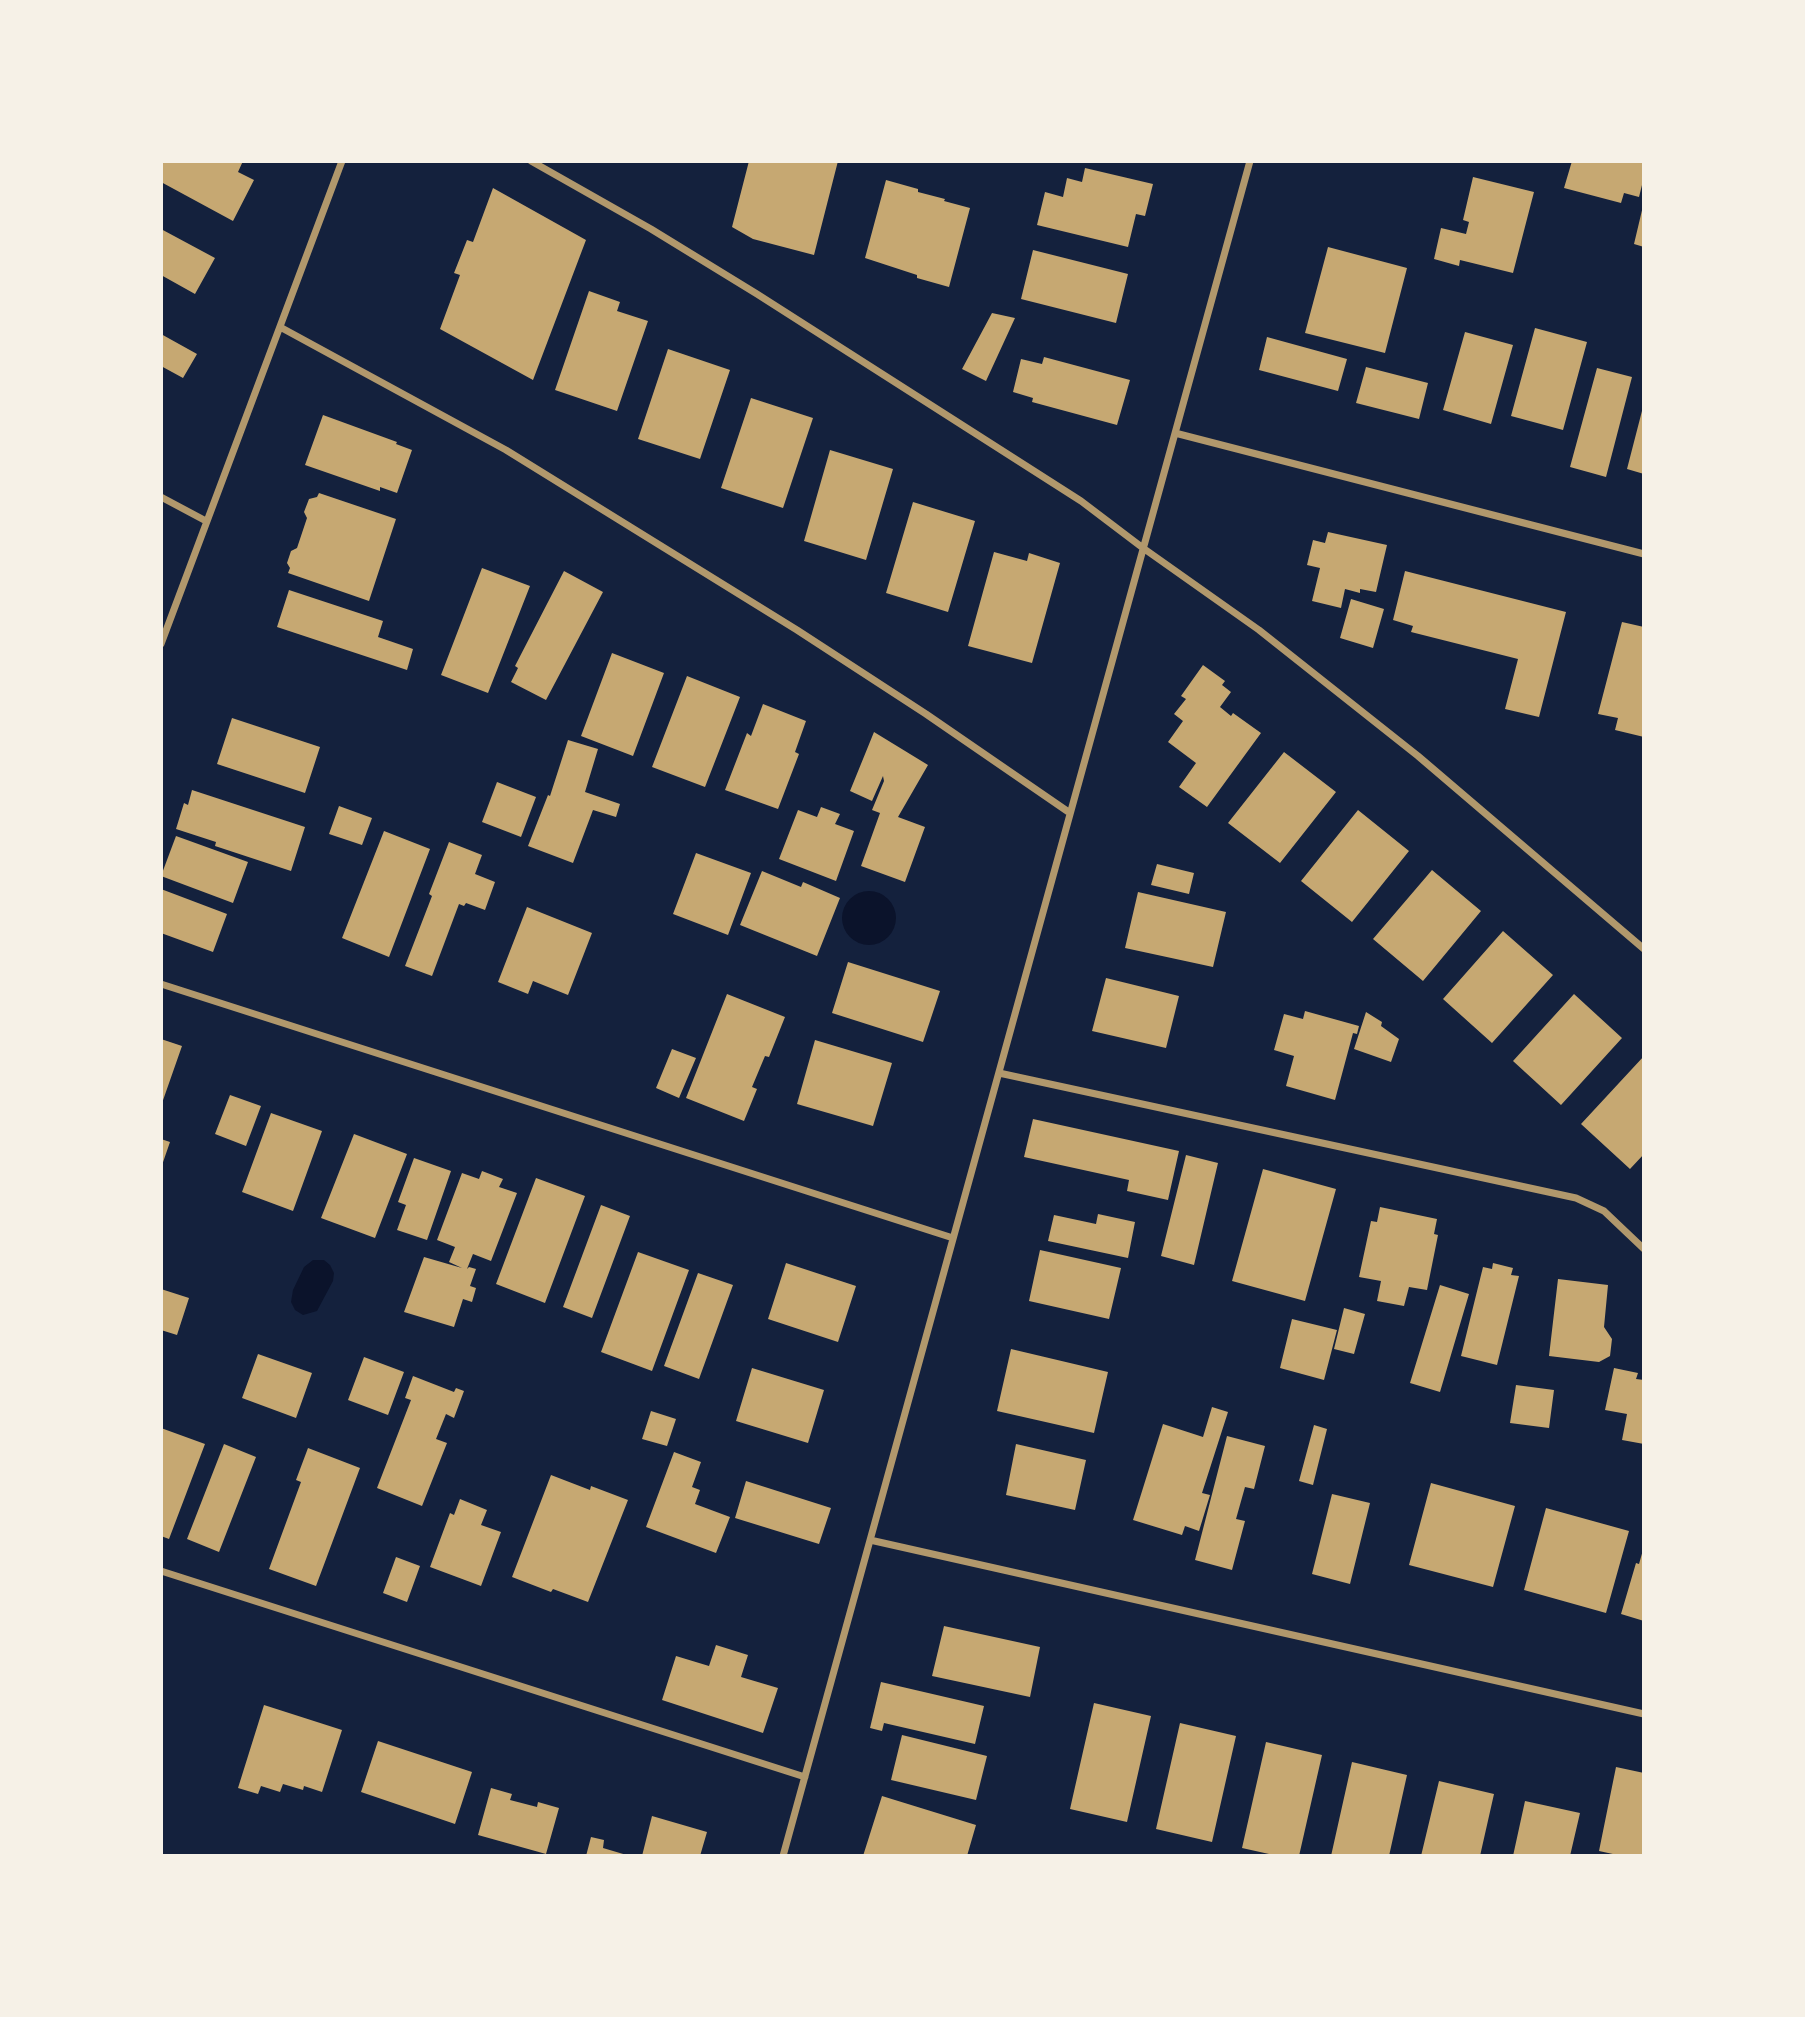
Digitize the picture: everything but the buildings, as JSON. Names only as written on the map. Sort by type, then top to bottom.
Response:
[{"type":"street","points":[[161,644],[342,161]]},
{"type":"street","points":[[531,161],[757,294],[1081,501],[1259,630],[1408,748],[1644,949]]},
{"type":"street","points":[[783,1856],[1250,161]]},
{"type":"street","points":[[279,327],[518,457],[797,629],[1070,813]]},
{"type":"street","points":[[1175,433],[1644,554]]},
{"type":"street","points":[[161,497],[206,521]]},
{"type":"street","points":[[161,984],[953,1238]]},
{"type":"street","points":[[999,1073],[1577,1198],[1604,1211],[1644,1249]]},
{"type":"street","points":[[870,1540],[1644,1714]]},
{"type":"street","points":[[161,1571],[805,1777]]},
{"type":"water","points":[[869,891],[888,899],[896,918],[888,937],[869,945],[850,937],[842,918],[850,899]]},
{"type":"water","points":[[313,1260],[324,1260],[330,1265],[334,1273],[333,1281],[317,1311],[303,1315],[295,1310],[291,1302],[293,1290],[304,1267]]}]
